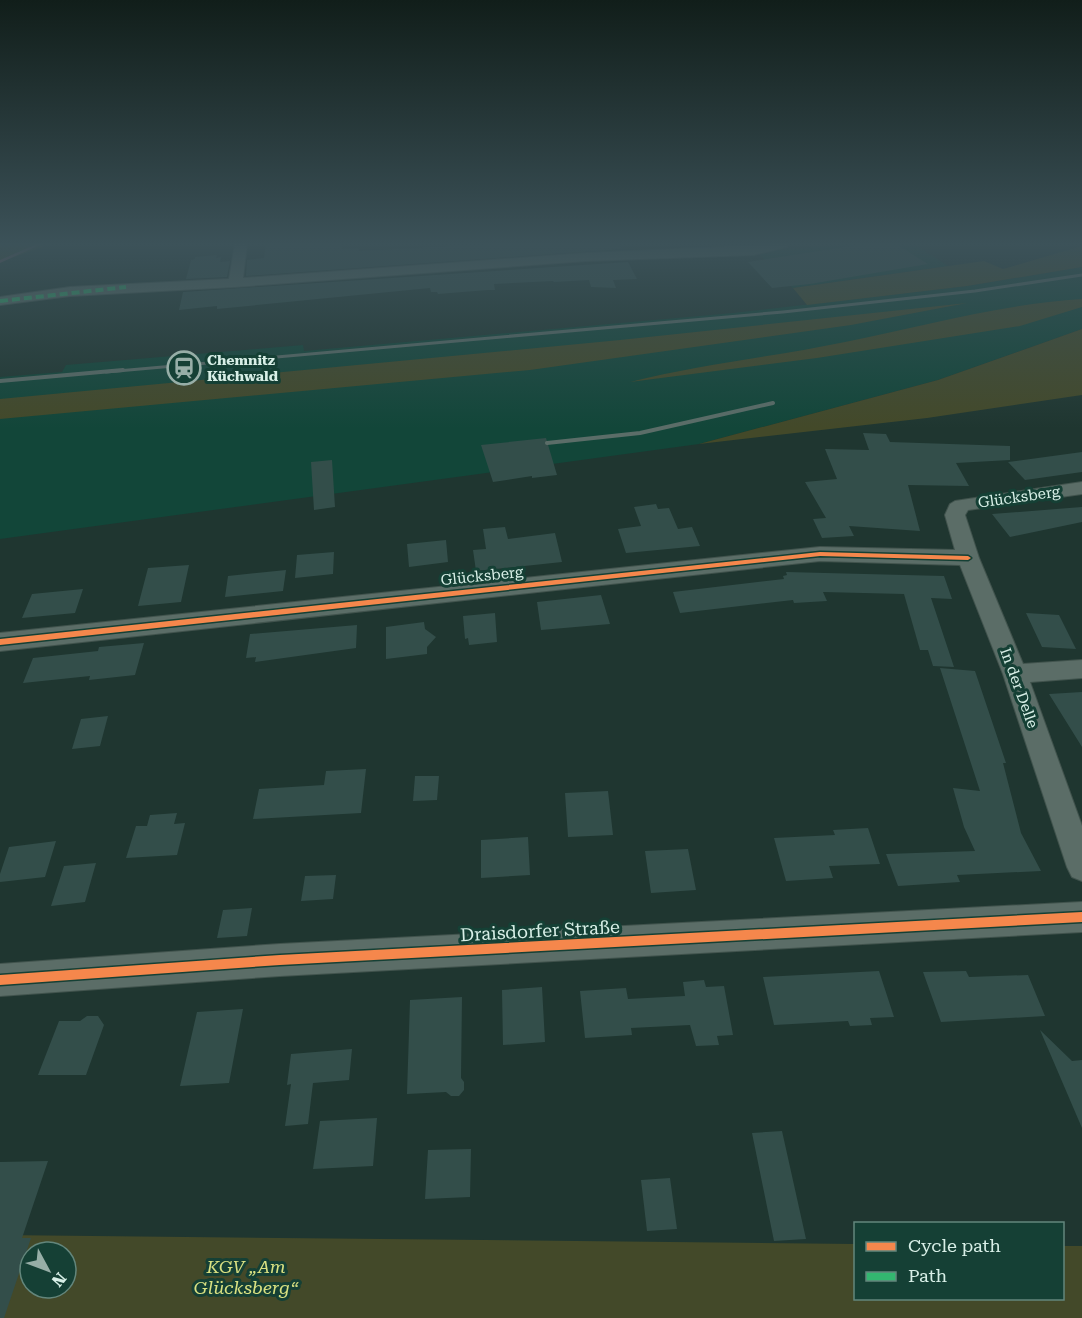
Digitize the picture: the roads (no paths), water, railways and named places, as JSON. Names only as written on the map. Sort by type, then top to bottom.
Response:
[{"type":"street","name":"Glücksberg","points":[[957,509],[962,505],[1082,488]]},
{"type":"street","name":"In der Delle","points":[[957,509],[955,515],[968,558],[1015,674],[1082,867]]},
{"type":"street","name":"Glücksberg","points":[[0,642],[820,554],[968,558]]},
{"type":"street","points":[[1015,674],[1082,669]]},
{"type":"street","name":"Draisdorfer Straße","points":[[0,980],[280,960],[1082,918]]},
{"type":"railway","points":[[106,372],[842,306]]},
{"type":"railway","points":[[0,381],[123,370]]},
{"type":"railway","points":[[547,443],[640,433],[773,403]]},
{"type":"place","name":"Chemnitz Küchwald","points":[[184,368]]},
{"type":"park label","name":"KGV „Am Glücksberg“","points":[[246,1277]]}]
